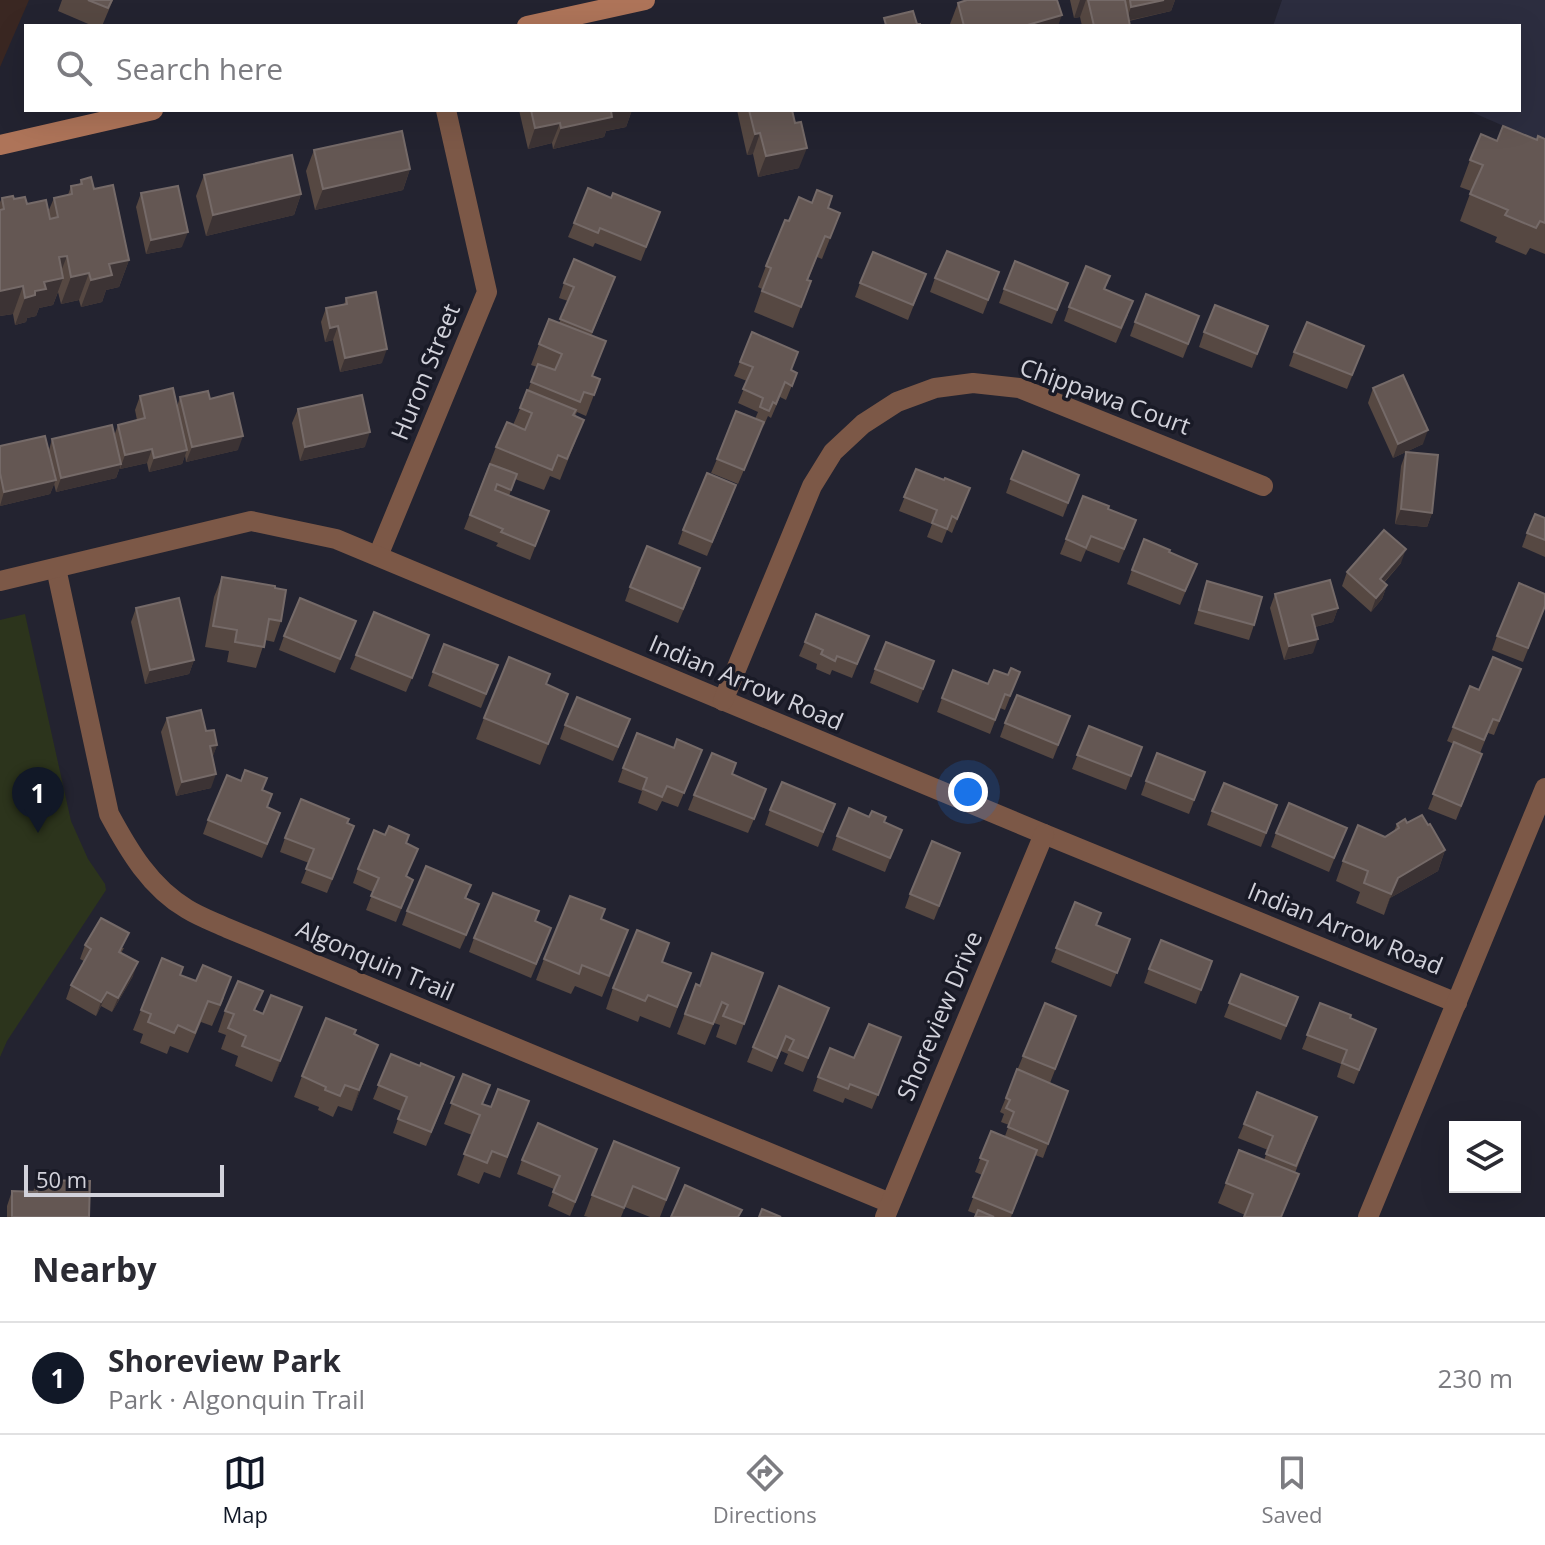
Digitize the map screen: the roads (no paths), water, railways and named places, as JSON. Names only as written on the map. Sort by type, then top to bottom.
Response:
[{"type":"main road","points":[[536,24],[645,0]]},
{"type":"main road","points":[[0,145],[144,112]]},
{"type":"street","name":"Huron Street","points":[[378,556],[487,292],[446,112]]},
{"type":"street","name":"Chippawa Court","points":[[723,701],[812,486],[833,452],[863,424],[897,402],[935,388],[973,383],[1019,388],[1263,486]]},
{"type":"street","name":"Indian Arrow Road","points":[[0,581],[251,521],[336,539],[1457,1003]]},
{"type":"street","name":"Algonquin Trail","points":[[56,568],[109,814],[146,875],[166,894],[188,910],[227,928],[888,1210]]},
{"type":"street","points":[[1368,1217],[1545,788]]},
{"type":"street","name":"Shoreview Drive","points":[[888,1210],[1044,834]]},
{"type":"place","name":"Shoreview Park","points":[[38,833]]}]
